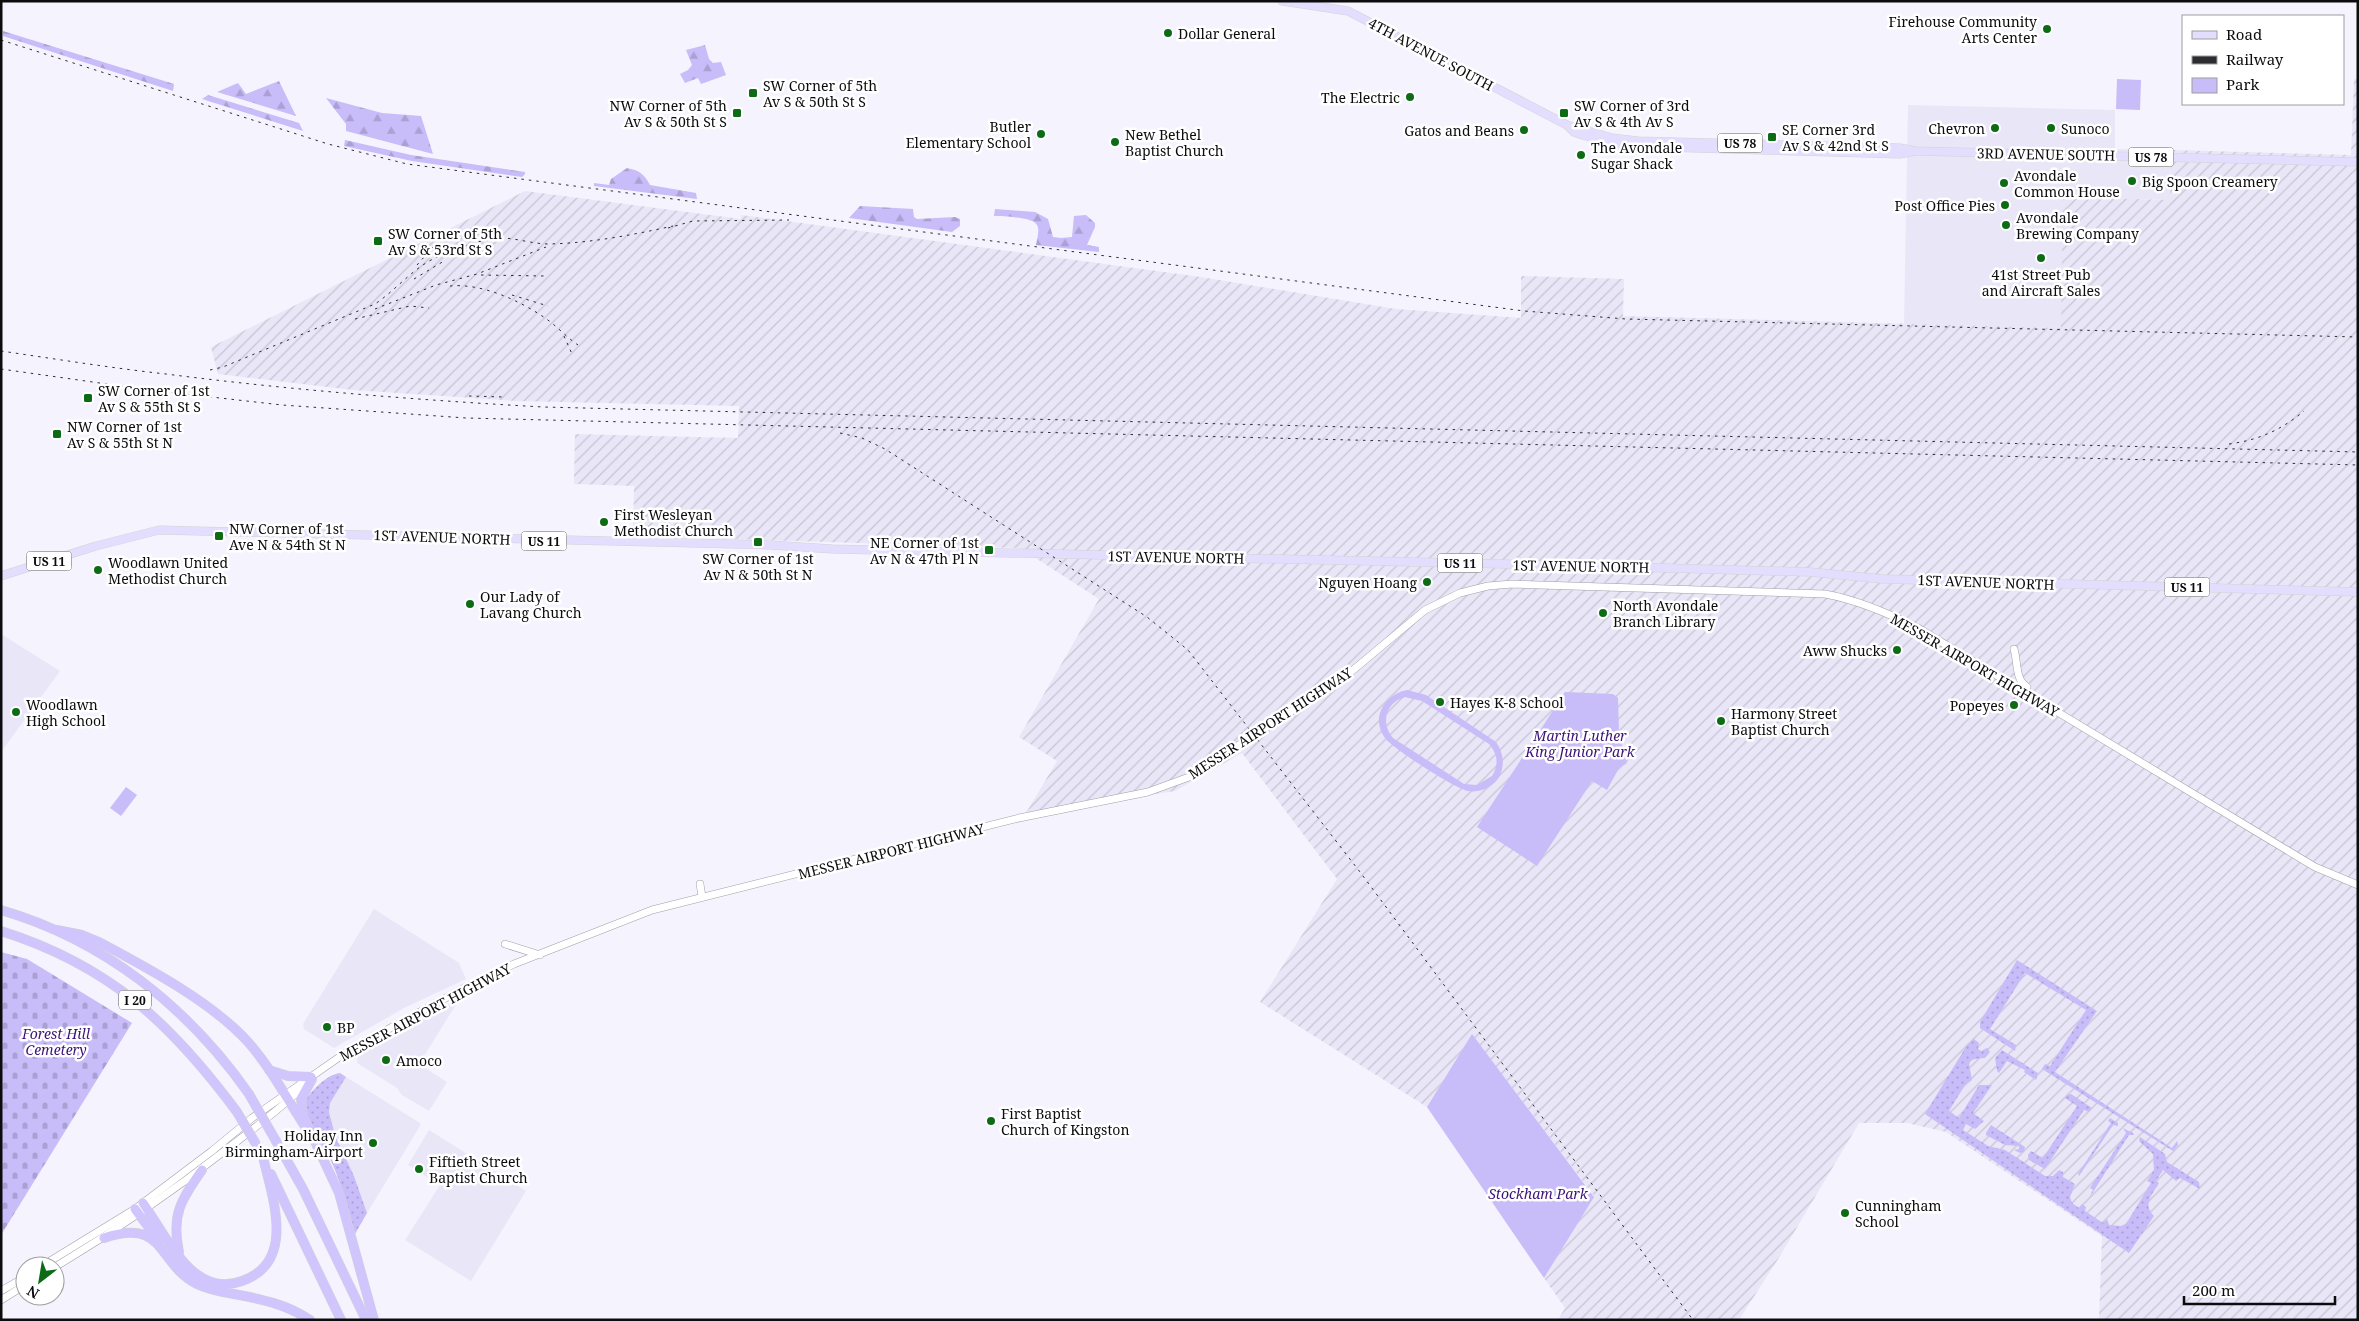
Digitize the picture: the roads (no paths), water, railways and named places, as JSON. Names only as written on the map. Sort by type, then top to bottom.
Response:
[{"type":"highway","name":"I 20","points":[[2,911],[57,930],[111,959],[160,995],[202,1035],[249,1094],[329,1242],[366,1320]]},
{"type":"highway","points":[[57,930],[82,935],[99,942],[206,1005],[240,1034],[269,1070],[310,1134]]},
{"type":"highway","name":"I 20","points":[[1,931],[44,946],[70,959],[132,998],[168,1028],[208,1074],[237,1112],[256,1144],[341,1320]]},
{"type":"highway","points":[[269,1070],[288,1076],[313,1077],[301,1099],[300,1105],[310,1134],[339,1193],[374,1320]]},
{"type":"highway","points":[[141,1209],[195,1273],[215,1283],[236,1283],[247,1279],[263,1267],[273,1252],[278,1228],[276,1210],[263,1157]]},
{"type":"highway","points":[[179,1255],[176,1224],[179,1205],[202,1170]]},
{"type":"highway","points":[[141,1209],[184,1274]]},
{"type":"highway","points":[[104,1238],[126,1232],[144,1234],[152,1238],[184,1274],[196,1284],[211,1290],[274,1302],[290,1308],[310,1320]]},
{"type":"main road","name":"4TH AVENUE SOUTH","points":[[1282,1],[1348,11],[1567,125]]},
{"type":"main road","name":"3RD AVENUE SOUTH","points":[[1567,125],[1574,132],[1591,138],[1635,147],[1900,154],[1915,151],[2358,162]]},
{"type":"main road","name":"1ST AVENUE NORTH","points":[[1,576],[96,546],[159,530],[770,545],[833,549],[1810,572],[1883,579],[2358,592]]},
{"type":"main road","name":"MESSER AIRPORT HIGHWAY","points":[[65,1261],[104,1238],[348,1051],[464,988],[514,964],[652,910],[1019,818],[1165,787],[1189,777],[1346,676],[1425,610],[1460,593],[1488,586],[1512,584],[1627,586],[1825,594],[1848,598],[1889,613],[1916,627],[2315,867],[2358,885]]},
{"type":"main road","points":[[2014,649],[2018,663],[2018,676],[2021,683],[2041,696],[2046,704]]},
{"type":"main road","points":[[700,884],[702,897]]},
{"type":"main road","points":[[505,944],[527,953],[540,955]]},
{"type":"main road","name":"MESSER AIRPORT HIGHWAY","points":[[59,1256],[141,1209],[202,1170],[286,1098]]},
{"type":"main road","points":[[1,1292],[15,1283]]},
{"type":"main road","points":[[1,1300],[15,1292]]},
{"type":"railway","points":[[1,40],[328,144],[407,164],[1524,311],[1626,319],[2358,337]]},
{"type":"railway","points":[[668,228],[693,221],[789,220]]},
{"type":"railway","points":[[210,370],[223,367],[375,304],[427,263],[469,245],[496,238],[543,244],[580,242],[673,226]]},
{"type":"railway","points":[[417,265],[433,247],[456,235]]},
{"type":"railway","points":[[375,309],[436,285],[477,274],[546,247]]},
{"type":"railway","points":[[414,279],[444,261]]},
{"type":"railway","points":[[481,275],[544,276]]},
{"type":"railway","points":[[450,286],[474,287],[512,299],[554,324],[578,345]]},
{"type":"railway","points":[[512,295],[548,306]]},
{"type":"railway","points":[[355,319],[410,306],[429,308]]},
{"type":"railway","points":[[564,336],[572,354]]},
{"type":"railway","points":[[1,351],[125,369],[307,390],[543,407],[2358,452]]},
{"type":"railway","points":[[1,369],[149,390],[282,405],[466,418],[2358,465]]},
{"type":"railway","points":[[469,396],[504,397]]},
{"type":"railway","points":[[2229,444],[2260,437],[2287,424],[2304,411]]},
{"type":"railway","points":[[840,433],[862,438],[885,449],[1147,617],[1188,650],[1360,872],[1693,1320]]},
{"type":"place","name":"Firehouse Community Arts Center","points":[[2047,29]]},
{"type":"place","name":"Dollar General","points":[[1168,33]]},
{"type":"place","name":"SW Corner of 5th Av S & 50th St S","points":[[753,93]]},
{"type":"place","name":"The Electric","points":[[1410,97]]},
{"type":"place","name":"NW Corner of 5th Av S & 50th St S","points":[[737,113]]},
{"type":"place","name":"SW Corner of 3rd Av S & 4th Av S","points":[[1564,113]]},
{"type":"place","name":"Chevron","points":[[1995,128]]},
{"type":"place","name":"Sunoco","points":[[2051,128]]},
{"type":"place","name":"Gatos and Beans","points":[[1524,130]]},
{"type":"place","name":"Butler Elementary School","points":[[1041,134]]},
{"type":"place","name":"SE Corner 3rd Av S & 42nd St S","points":[[1772,137]]},
{"type":"place","name":"New Bethel Baptist Church","points":[[1115,142]]},
{"type":"place","name":"The Avondale Sugar Shack","points":[[1581,155]]},
{"type":"place","name":"Big Spoon Creamery","points":[[2132,181]]},
{"type":"place","name":"Avondale Common House","points":[[2004,183]]},
{"type":"place","name":"Post Office Pies","points":[[2005,205]]},
{"type":"place","name":"Avondale Brewing Company","points":[[2006,225]]},
{"type":"place","name":"SW Corner of 5th Av S & 53rd St S","points":[[378,241]]},
{"type":"place","name":"41st Street Pub and Aircraft Sales","points":[[2041,258]]},
{"type":"place","name":"SW Corner of 1st Av S & 55th St S","points":[[88,398]]},
{"type":"place","name":"NW Corner of 1st Av S & 55th St N","points":[[57,434]]},
{"type":"place","name":"First Wesleyan Methodist Church","points":[[604,522]]},
{"type":"place","name":"NW Corner of 1st Ave N & 54th St N","points":[[219,536]]},
{"type":"place","name":"SW Corner of 1st Av N & 50th St N","points":[[758,542]]},
{"type":"place","name":"NE Corner of 1st Av N & 47th Pl N","points":[[989,550]]},
{"type":"place","name":"Woodlawn United Methodist Church","points":[[98,570]]},
{"type":"place","name":"Nguyen Hoang","points":[[1427,582]]},
{"type":"place","name":"Our Lady of Lavang Church","points":[[470,604]]},
{"type":"place","name":"North Avondale Branch Library","points":[[1603,613]]},
{"type":"place","name":"Aww Shucks","points":[[1897,650]]},
{"type":"place","name":"Hayes K-8 School","points":[[1440,702]]},
{"type":"place","name":"Popeyes","points":[[2014,705]]},
{"type":"place","name":"Woodlawn High School","points":[[16,712]]},
{"type":"place","name":"Harmony Street Baptist Church","points":[[1721,721]]},
{"type":"place","name":"BP","points":[[327,1027]]},
{"type":"place","name":"Amoco","points":[[386,1060]]},
{"type":"place","name":"First Baptist Church of Kingston","points":[[991,1121]]},
{"type":"place","name":"Holiday Inn Birmingham-Airport","points":[[373,1143]]},
{"type":"place","name":"Fiftieth Street Baptist Church","points":[[419,1169]]},
{"type":"place","name":"Cunningham School","points":[[1845,1213]]},
{"type":"park label","name":"Martin Luther King Junior Park","points":[[1580,744]]},
{"type":"park label","name":"Forest Hill Cemetery","points":[[56,1042]]},
{"type":"park label","name":"Stockham Park","points":[[1538,1193]]}]
